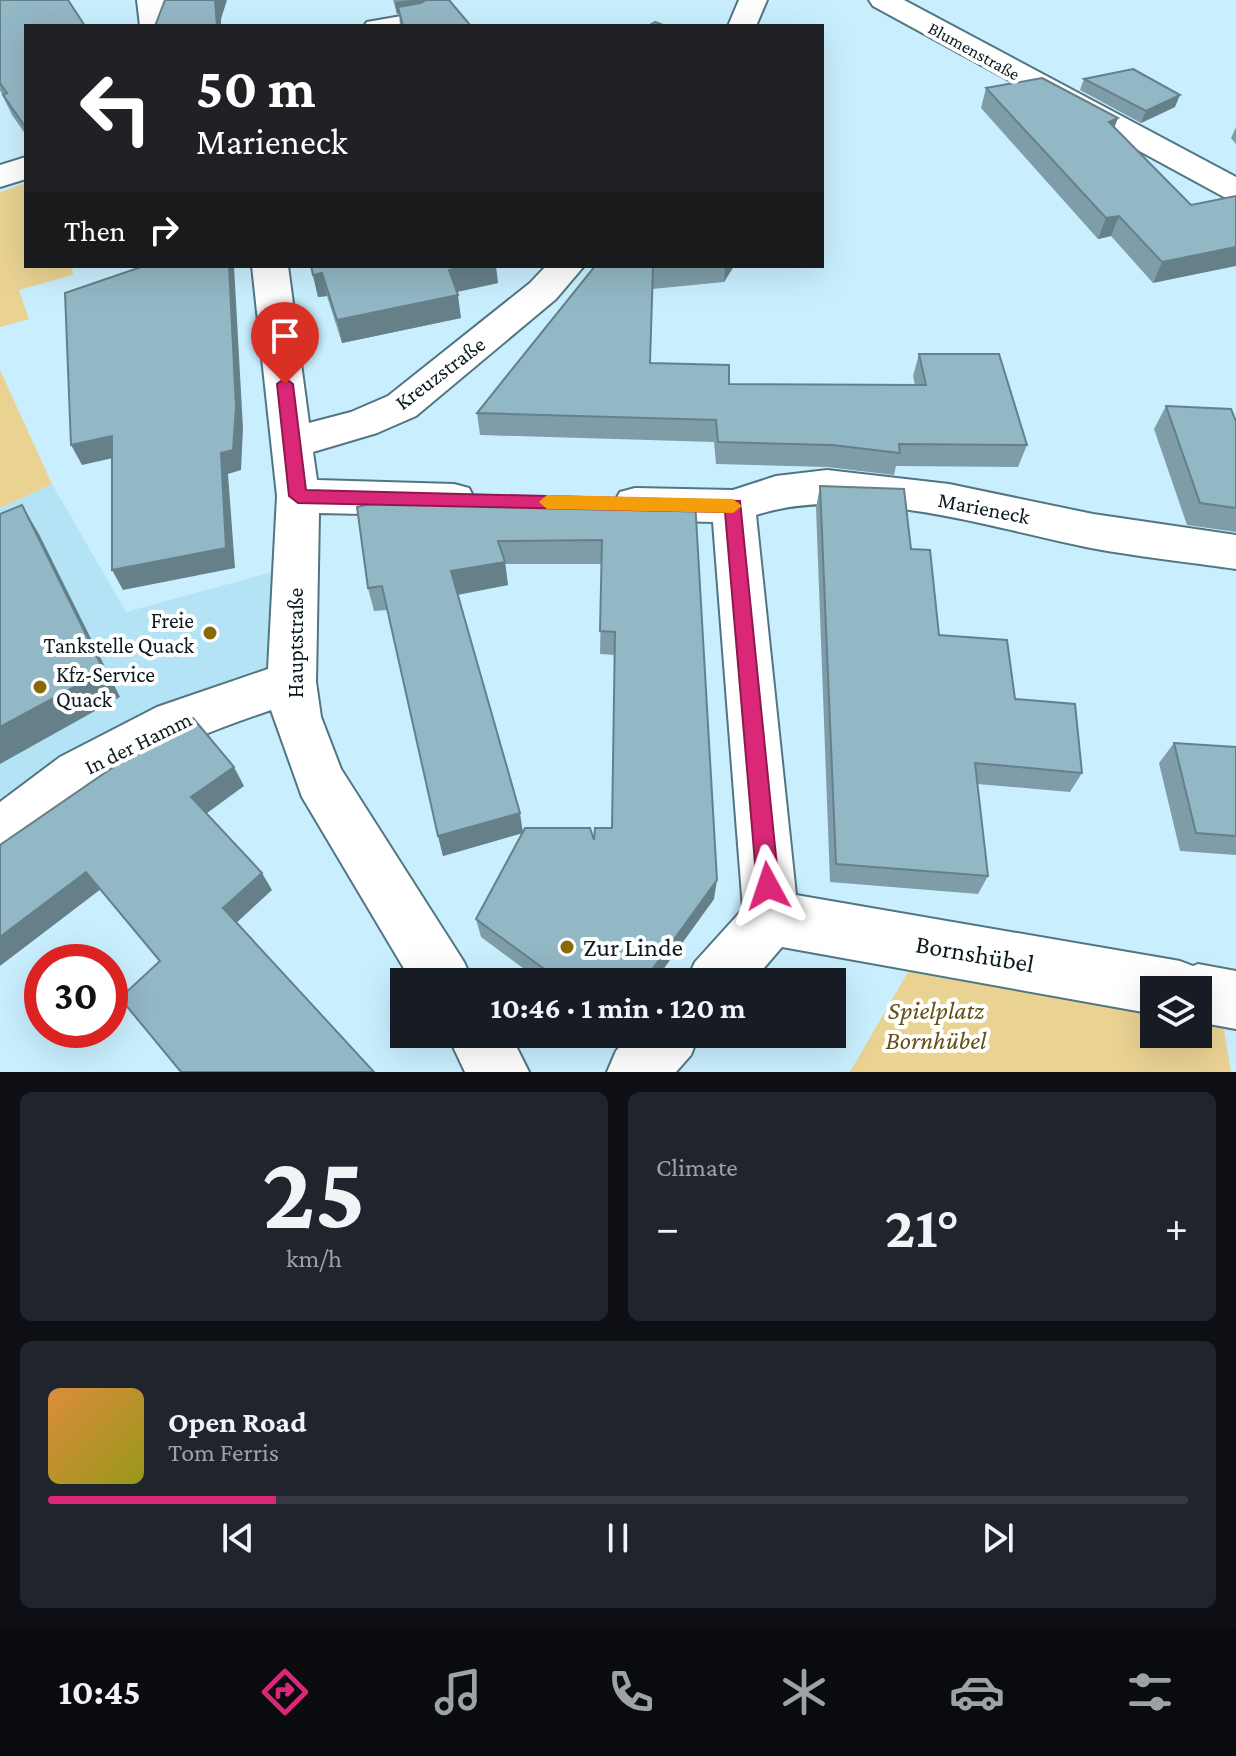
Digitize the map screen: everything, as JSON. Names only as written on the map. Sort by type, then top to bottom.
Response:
[{"type":"street","points":[[151,0],[154,24]]},
{"type":"street","points":[[743,24],[753,0]]},
{"type":"street","name":"Blumenstraße","points":[[883,0],[1236,190]]},
{"type":"street","points":[[0,177],[24,168]]},
{"type":"street","name":"Hauptstraße","points":[[270,268],[298,496],[292,682],[296,717],[320,781],[435,968]]},
{"type":"street","name":"Kreuzstraße","points":[[292,443],[363,423],[402,406],[543,291],[564,268]]},
{"type":"street","name":"Marieneck","points":[[593,503],[733,506],[776,492],[827,486],[949,500],[1093,531],[1236,552]]},
{"type":"street","points":[[298,496],[500,501]]},
{"type":"street","points":[[727,968],[771,918],[733,506]]},
{"type":"street","name":"In der Hamm","points":[[0,833],[78,773],[175,722],[292,682]]},
{"type":"street","name":"Bornshübel","points":[[771,918],[1140,983]]},
{"type":"street","points":[[1212,996],[1236,1000]]},
{"type":"street","points":[[484,1048],[499,1072]]},
{"type":"street","points":[[637,1072],[658,1048]]},
{"type":"lane","points":[[386,24],[430,14],[439,0]]},
{"type":"shaded area","points":[[52,484],[126,612],[283,569],[280,676],[0,818],[0,508]]},
{"type":"green space","points":[[24,184],[24,268],[72,268],[73,275],[19,290],[29,319],[0,327],[0,192]]},
{"type":"green space","points":[[0,370],[52,484],[0,508]]},
{"type":"green space","name":"Spielplatz Bornhübel","points":[[908,972],[1140,1011],[1140,1048],[1212,1048],[1212,1022],[1223,1024],[1231,1072],[850,1072]]},
{"type":"building","points":[[0,0],[68,0],[84,24],[24,24],[24,125],[3,95],[7,93],[0,83]]},
{"type":"building","points":[[165,0],[215,0],[217,24],[156,24]]},
{"type":"building","points":[[426,0],[449,0],[469,24],[402,24],[398,7]]},
{"type":"building","points":[[1133,69],[1180,95],[1146,111],[1084,79]]},
{"type":"building","points":[[1042,78],[1118,118],[1109,122],[1191,205],[1236,196],[1236,247],[1162,262],[1119,216],[1106,218],[986,88]]},
{"type":"building","points":[[138,268],[229,268],[236,407],[233,450],[221,453],[226,548],[112,570],[112,436],[71,445],[65,293]]},
{"type":"building","points":[[311,268],[459,268],[449,270],[458,295],[337,320],[322,273],[313,275]]},
{"type":"building","points":[[593,268],[653,268],[650,363],[729,365],[729,384],[926,385],[919,354],[999,354],[1027,445],[899,444],[900,453],[832,445],[718,442],[716,420],[477,413]]},
{"type":"building","points":[[1166,406],[1231,409],[1236,421],[1236,508],[1200,503]]},
{"type":"building","points":[[820,486],[904,489],[911,549],[930,550],[939,635],[1007,640],[1015,699],[1075,704],[1082,773],[975,763],[988,876],[836,864]]},
{"type":"building","points":[[416,494],[695,500],[717,880],[653,968],[543,968],[476,919],[525,828],[590,828],[594,840],[595,828],[612,828],[615,632],[600,631],[602,540],[498,541],[505,562],[451,571],[520,813],[438,836],[382,586],[368,588],[357,507]]},
{"type":"building","points":[[22,505],[104,671],[0,727],[0,514]]},
{"type":"building","points":[[193,718],[234,767],[191,797],[262,873],[223,908],[374,1072],[181,1072],[128,1008],[128,991],[160,961],[86,872],[0,937],[0,845],[170,728]]},
{"type":"building","points":[[1174,743],[1236,747],[1236,836],[1196,833]]},
{"type":"slow traffic","points":[[547,502],[733,506]]},
{"type":"place","name":"Freie Tankstelle Quack","points":[[210,633]]},
{"type":"place","name":"Kfz-Service Quack","points":[[40,687]]},
{"type":"place","name":"Zur Linde","points":[[567,947]]},
{"type":"route","points":[[285,384],[298,496],[733,506],[768,886]]}]
